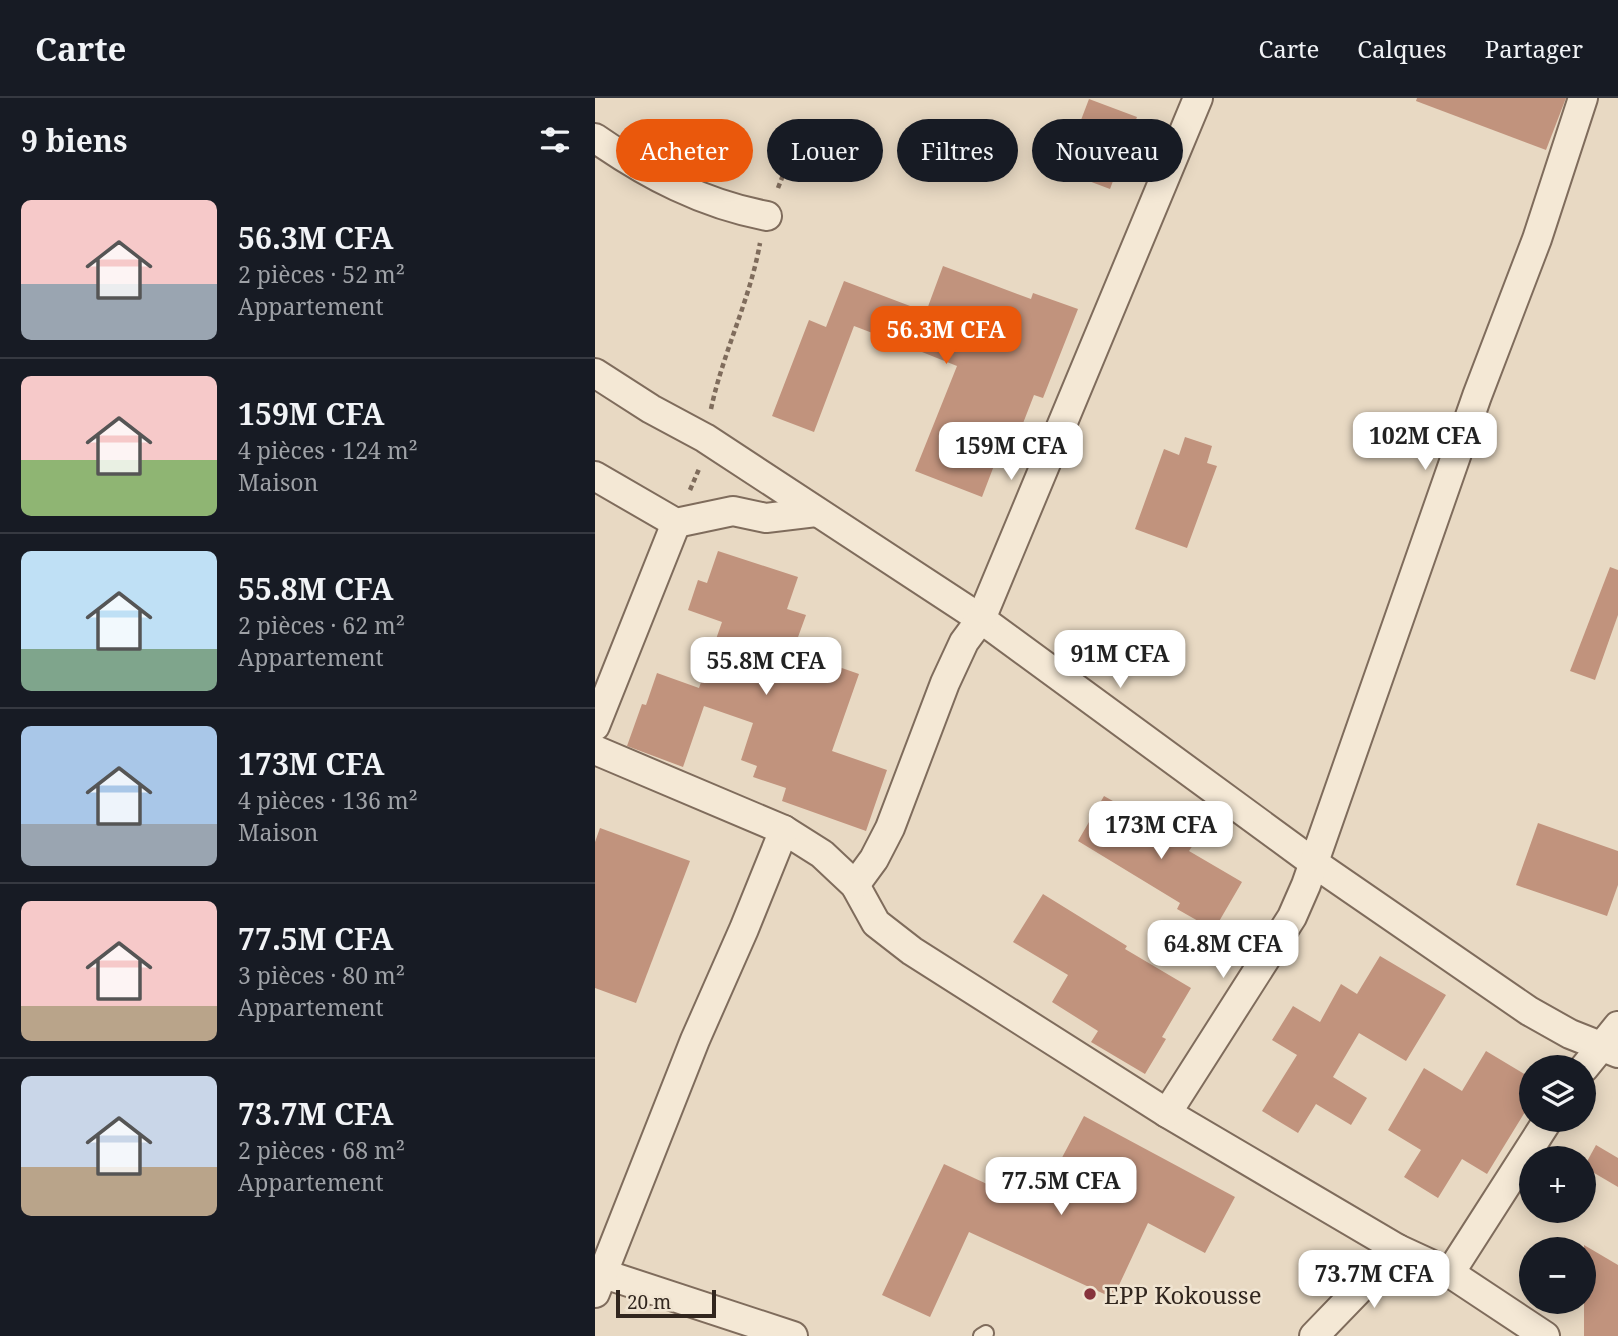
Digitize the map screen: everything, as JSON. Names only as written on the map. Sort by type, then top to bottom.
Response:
[{"type":"street","points":[[855,884],[874,859],[890,828],[945,683],[964,642],[981,619],[1198,98]]},
{"type":"street","points":[[1167,1114],[1291,917],[1314,863],[1477,396],[1537,239],[1583,98]]},
{"type":"street","points":[[600,145],[663,181],[710,202],[767,216]]},
{"type":"street","points":[[595,373],[705,438],[981,619],[1314,863],[1529,1011],[1570,1034],[1613,1042]]},
{"type":"street","points":[[595,476],[676,523],[733,511],[766,518],[816,512]]},
{"type":"street","points":[[595,726],[676,523]]},
{"type":"street","points":[[595,750],[784,830],[822,854],[855,884],[876,923],[912,951],[1167,1114],[1398,1250],[1450,1273],[1545,1336]]},
{"type":"street","points":[[784,830],[598,1279],[793,1336]]},
{"type":"street","points":[[1596,1057],[1613,1042]]},
{"type":"street","points":[[1450,1273],[1540,1132]]},
{"type":"street","points":[[1314,1336],[1398,1250]]},
{"type":"path","points":[[676,523],[699,469],[716,387],[754,276],[762,227],[780,182]]},
{"type":"building","points":[[1417,98],[1566,98],[1546,150],[1416,101]]},
{"type":"building","points":[[1089,99],[1137,117],[1136,119],[1081,119]]},
{"type":"building","points":[[1091,182],[1113,182],[1110,189]]},
{"type":"building","points":[[943,266],[1031,299],[1033,293],[1078,309],[1043,398],[1034,395],[1006,467],[995,463],[982,497],[915,471],[957,366],[912,348],[854,326],[814,432],[772,416],[809,320],[826,327],[844,281],[926,312]]},
{"type":"building","points":[[1388,418],[1423,431],[1415,458],[1378,443]]},
{"type":"building","points":[[1185,437],[1212,446],[1207,463],[1217,466],[1187,548],[1135,529],[1164,449],[1179,455]]},
{"type":"building","points":[[718,551],[798,577],[787,609],[806,615],[793,651],[859,674],[832,751],[887,770],[866,831],[782,801],[786,788],[753,777],[757,766],[741,760],[753,723],[704,706],[683,767],[627,746],[657,673],[699,688],[722,622],[688,610],[698,580],[707,583]]},
{"type":"building","points":[[1610,567],[1618,570],[1618,615],[1595,680],[1570,671]]},
{"type":"building","points":[[1104,796],[1161,828],[1166,820],[1197,839],[1189,851],[1242,882],[1214,930],[1177,909],[1180,903],[1078,841]]},
{"type":"building","points":[[1538,823],[1618,851],[1618,885],[1607,916],[1516,885]]},
{"type":"building","points":[[600,828],[690,861],[636,1003],[595,988],[595,842]]},
{"type":"building","points":[[1043,894],[1127,946],[1125,949],[1191,988],[1162,1037],[1166,1039],[1145,1074],[1091,1042],[1098,1031],[1052,1002],[1068,975],[1013,942]]},
{"type":"building","points":[[1380,956],[1446,995],[1406,1061],[1359,1033],[1333,1077],[1367,1098],[1351,1125],[1316,1104],[1298,1133],[1262,1111],[1297,1055],[1272,1040],[1293,1006],[1320,1022],[1341,984],[1357,994]]},
{"type":"building","points":[[1486,1051],[1519,1071],[1519,1122],[1487,1174],[1462,1159],[1438,1198],[1404,1177],[1421,1150],[1388,1130],[1424,1068],[1462,1091]]},
{"type":"building","points":[[1084,1116],[1235,1197],[1205,1253],[1148,1223],[1113,1298],[969,1232],[930,1317],[882,1295],[944,1164],[1017,1198],[1019,1194],[1038,1203]]},
{"type":"building","points":[[1595,1146],[1618,1158],[1618,1187],[1596,1174]]},
{"type":"building","points":[[1596,1252],[1618,1265],[1618,1336],[1584,1336],[1584,1314],[1596,1314]]},
{"type":"place","name":"EPP Kokousse","points":[[1090,1294]]}]
